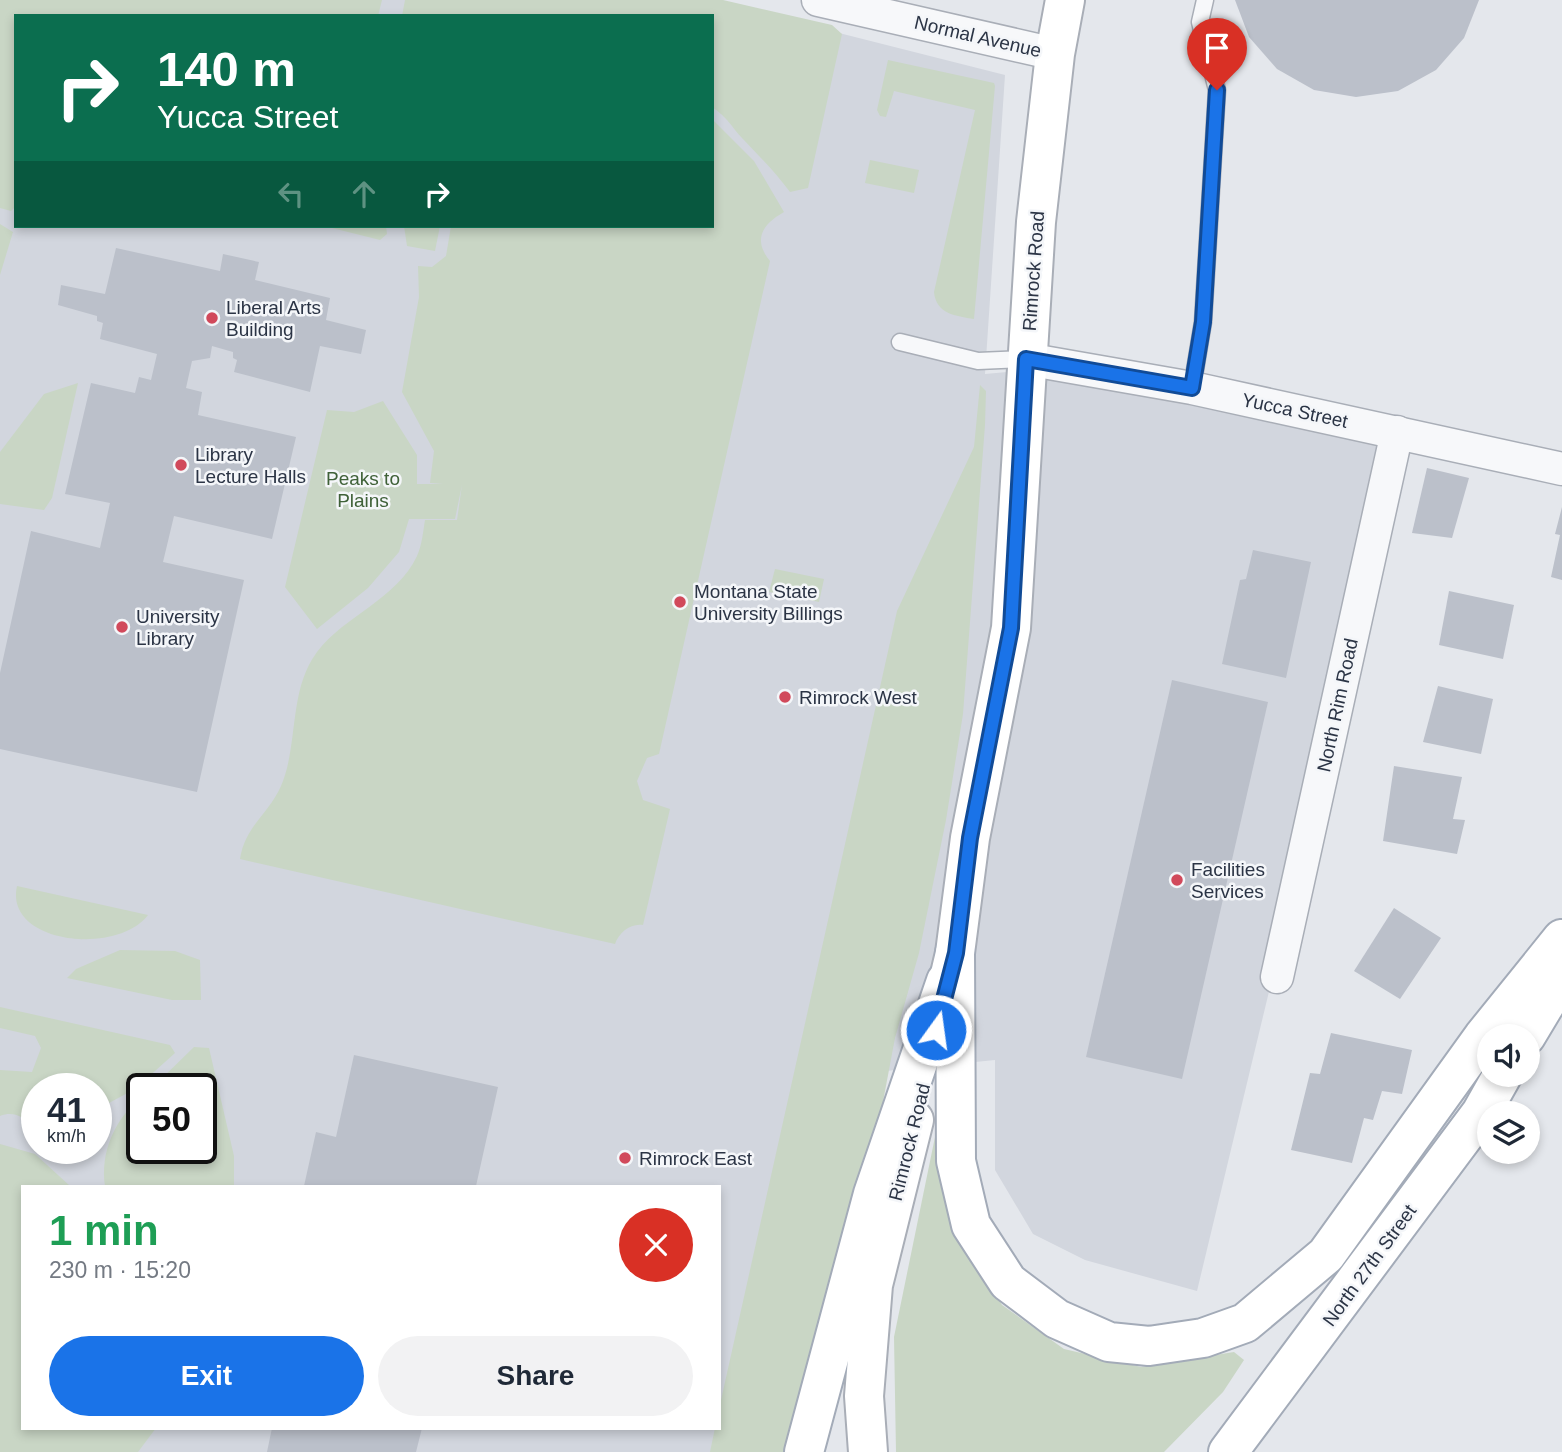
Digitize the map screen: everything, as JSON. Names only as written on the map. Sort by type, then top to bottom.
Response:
[{"type":"main road","name":"Rimrock Road","points":[[868,1452],[864,1396],[873,1285],[956,953],[970,838],[1011,628],[1036,222],[1055,54],[1065,0]]},
{"type":"main road","points":[[956,953],[956,1161],[971,1224],[1008,1282],[1058,1319],[1109,1342],[1149,1346],[1203,1338],[1245,1323],[1326,1255],[1483,1037],[1562,939]]},
{"type":"main road","points":[[804,1452],[873,1194],[956,953]]},
{"type":"main road","points":[[1533,1024],[1562,976]]},
{"type":"main road","name":"North 27th Street","points":[[1227,1452],[1472,1124],[1495,1087]]},
{"type":"street","name":"Normal Avenue","points":[[818,0],[1055,54]]},
{"type":"street","name":"Yucca Street","points":[[1026,359],[1192,388],[1562,469]]},
{"type":"street","name":"North Rim Road","points":[[1277,977],[1397,432]]},
{"type":"lane","points":[[1192,388],[1203,322],[1217,90],[1200,22],[1205,0]]},
{"type":"lane","points":[[900,342],[978,361],[1026,359]]},
{"type":"shaded area","name":"Montana State University Billings","points":[[0,0],[709,0],[1005,75],[985,374],[1074,366],[1397,432],[1322,771],[1197,1291],[1085,1260],[1033,1234],[995,1170],[995,1060],[886,1071],[778,1452],[0,1452]]},
{"type":"green space","points":[[0,0],[382,0],[378,14],[14,14],[14,208],[11,211],[0,208]]},
{"type":"green space","points":[[405,0],[723,0],[832,25],[842,34],[808,188],[790,192],[726,118],[714,109],[714,14],[402,14]]},
{"type":"green space","points":[[888,60],[994,83],[995,86],[974,319],[948,313],[939,305],[934,292],[975,110],[894,91],[886,117],[880,116],[877,110]]},
{"type":"green space","name":"Peaks to Plains","points":[[714,121],[754,161],[784,212],[770,222],[762,233],[762,246],[770,261],[659,754],[647,758],[637,781],[643,800],[670,809],[643,925],[626,929],[615,944],[240,859],[247,838],[276,796],[287,770],[302,683],[317,652],[341,628],[384,596],[408,571],[419,552],[425,520],[457,520],[462,485],[455,519],[409,519],[399,552],[368,588],[317,629],[285,587],[327,410],[354,412],[383,401],[417,455],[417,484],[443,484],[430,483],[434,451],[402,392],[419,297],[418,266],[432,267],[446,256],[451,228],[714,228]]},
{"type":"green space","points":[[870,160],[919,170],[914,193],[865,183]]},
{"type":"green space","points":[[0,224],[13,232],[0,275]]},
{"type":"green space","points":[[332,228],[386,228],[387,234],[380,240]]},
{"type":"green space","points":[[404,228],[440,228],[435,251],[407,246]]},
{"type":"green space","points":[[78,383],[52,498],[44,510],[0,504],[0,452],[44,394]]},
{"type":"green space","points":[[980,385],[986,391],[985,425],[963,714],[946,820],[919,953],[895,1038],[882,1107],[791,1452],[710,1452],[715,1430],[721,1430],[721,1400],[897,611],[974,447]]},
{"type":"green space","points":[[775,569],[824,579],[819,602],[769,592]]},
{"type":"green space","points":[[17,886],[148,915],[133,928],[113,936],[66,938],[45,931],[28,921],[18,906]]},
{"type":"green space","points":[[120,950],[175,951],[200,960],[201,1000],[172,1000],[67,978],[76,969]]},
{"type":"green space","points":[[0,1007],[170,1045],[175,1053],[153,1073],[126,1073],[126,1094],[112,1101],[112,1073],[21,1073],[21,1117],[13,1114],[0,1116],[0,1070],[32,1072],[41,1048],[35,1036],[0,1028]]},
{"type":"green space","points":[[194,1047],[209,1048],[215,1073],[167,1073]]},
{"type":"green space","points":[[217,1083],[234,1156],[234,1185],[105,1185],[105,1164],[112,1164],[112,1135],[126,1112],[126,1164],[217,1164]]},
{"type":"green space","points":[[944,1093],[963,1240],[1002,1305],[1064,1349],[1141,1367],[1234,1352],[1244,1360],[1223,1392],[1164,1452],[896,1452],[894,1337]]},
{"type":"green space","points":[[0,1144],[21,1150],[21,1164],[46,1164],[69,1185],[21,1185],[21,1430],[154,1430],[138,1452],[0,1452]]},
{"type":"building","points":[[1235,0],[1479,0],[1464,38],[1436,70],[1398,91],[1356,97],[1314,90],[1277,69],[1249,37]]},
{"type":"building","points":[[116,248],[220,271],[223,254],[259,262],[255,280],[330,298],[326,320],[366,330],[361,354],[320,346],[310,392],[234,372],[237,360],[233,358],[233,352],[212,346],[210,358],[192,361],[186,388],[202,392],[198,415],[296,437],[272,539],[174,516],[163,562],[244,580],[197,792],[0,749],[0,673],[31,531],[100,548],[110,503],[65,494],[91,383],[135,393],[139,377],[151,380],[157,354],[100,339],[103,323],[97,321],[97,316],[58,305],[61,285],[105,294]]},
{"type":"building","points":[[1427,468],[1469,478],[1452,538],[1412,533]]},
{"type":"building","points":[[1562,507],[1562,580],[1551,577],[1560,535],[1555,534]]},
{"type":"building","points":[[1253,550],[1311,562],[1286,678],[1222,664],[1240,580],[1246,579]]},
{"type":"building","points":[[1449,591],[1514,605],[1503,659],[1439,645]]},
{"type":"building","name":"Facilities Services","points":[[1172,680],[1268,702],[1182,1079],[1086,1057]]},
{"type":"building","points":[[1438,686],[1493,699],[1481,754],[1423,742]]},
{"type":"building","points":[[1394,766],[1462,777],[1453,819],[1465,820],[1457,854],[1383,841]]},
{"type":"building","points":[[1394,908],[1441,938],[1400,999],[1354,971]]},
{"type":"building","points":[[1331,1033],[1412,1050],[1402,1094],[1382,1091],[1373,1120],[1364,1118],[1352,1163],[1291,1150],[1310,1073],[1320,1074]]},
{"type":"building","points":[[354,1055],[498,1087],[476,1185],[304,1185],[316,1132],[336,1137]]},
{"type":"building","points":[[272,1430],[422,1430],[416,1452],[267,1452]]},
{"type":"place","name":"Liberal Arts Building","points":[[212,318]]},
{"type":"place","name":"Library Lecture Halls","points":[[181,465]]},
{"type":"place","name":"Montana State University Billings","points":[[680,602]]},
{"type":"place","name":"University Library","points":[[122,627]]},
{"type":"place","name":"Rimrock West","points":[[785,697]]},
{"type":"place","name":"Facilities Services","points":[[1177,880]]},
{"type":"place","name":"Rimrock East","points":[[625,1158]]},
{"type":"route","points":[[936,1030],[956,953],[970,838],[1011,628],[1026,359],[1192,388],[1203,322],[1217,90]]}]
